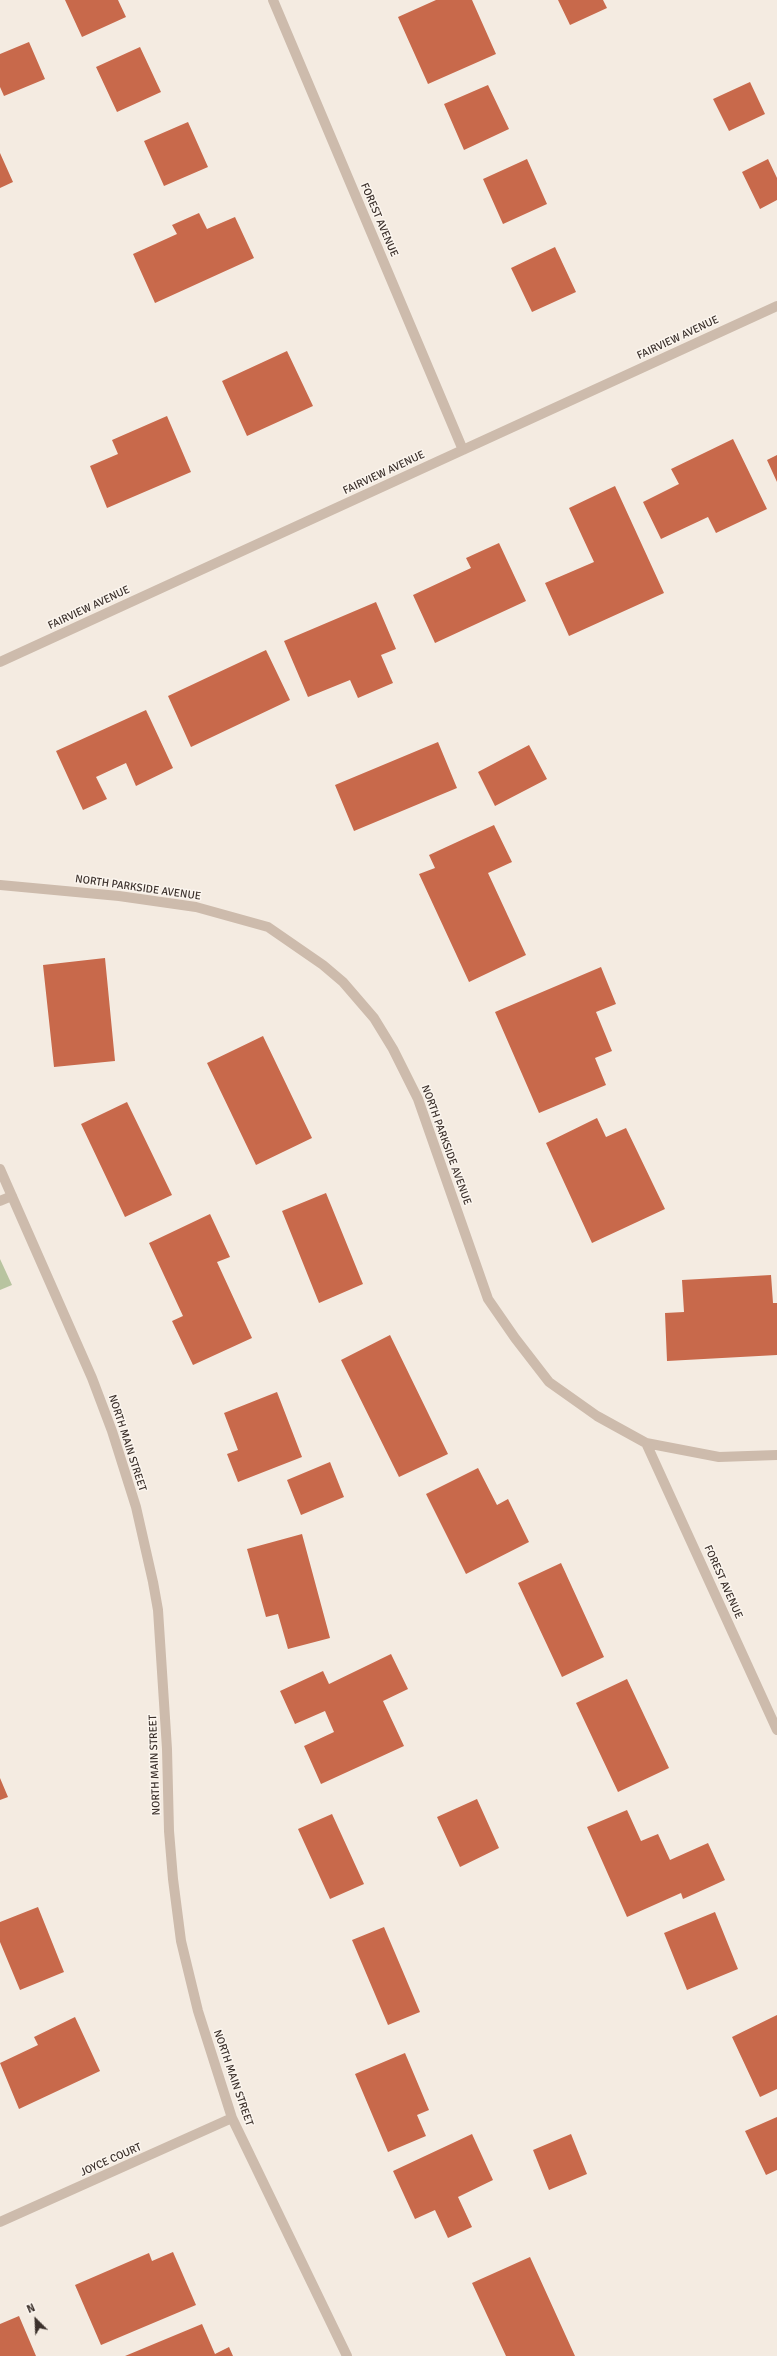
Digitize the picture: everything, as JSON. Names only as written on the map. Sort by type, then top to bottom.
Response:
[{"type":"street","name":"FOREST AVENUE","points":[[273,0],[463,450]]},
{"type":"street","name":"FAIRVIEW AVENUE","points":[[0,662],[777,306]]},
{"type":"street","name":"NORTH PARKSIDE AVENUE","points":[[0,885],[97,894],[196,907],[268,927],[323,964],[343,982],[374,1018],[393,1049],[414,1091],[488,1298],[514,1338],[549,1382],[597,1416],[646,1443],[719,1457],[777,1455]]},
{"type":"street","name":"NORTH MAIN STREET","points":[[0,1169],[92,1378],[112,1431],[137,1515],[158,1610],[167,1749],[169,1831],[181,1941],[198,2011],[232,2118],[347,2356]]},
{"type":"street","points":[[0,1201],[12,1196]]},
{"type":"street","name":"FOREST AVENUE","points":[[646,1443],[777,1730]]},
{"type":"street","name":"JOYCE COURT","points":[[0,2222],[232,2118]]},
{"type":"green space","points":[[0,1259],[12,1285],[0,1290]]},
{"type":"building","points":[[65,0],[118,0],[126,17],[82,37]]},
{"type":"building","points":[[436,0],[472,0],[496,54],[428,84],[398,17]]},
{"type":"building","points":[[558,0],[603,0],[607,8],[570,25]]},
{"type":"building","points":[[29,42],[45,79],[4,96],[0,87],[0,54]]},
{"type":"building","points":[[140,47],[161,92],[117,112],[96,67]]},
{"type":"building","points":[[750,82],[765,114],[729,131],[713,99]]},
{"type":"building","points":[[488,85],[509,129],[464,150],[444,104]]},
{"type":"building","points":[[188,122],[208,167],[164,186],[144,141]]},
{"type":"building","points":[[0,153],[13,182],[0,188]]},
{"type":"building","points":[[527,159],[547,204],[503,224],[483,179]]},
{"type":"building","points":[[768,159],[777,178],[777,200],[760,209],[742,172]]},
{"type":"building","points":[[199,213],[207,229],[235,217],[254,258],[155,303],[133,254],[177,234],[172,225]]},
{"type":"building","points":[[555,247],[576,292],[532,312],[511,268]]},
{"type":"building","points":[[287,351],[313,406],[247,436],[222,381]]},
{"type":"building","points":[[167,416],[191,472],[107,508],[90,466],[118,454],[112,440]]},
{"type":"building","points":[[733,439],[767,509],[716,533],[708,517],[661,539],[643,502],[679,484],[671,469]]},
{"type":"building","points":[[777,455],[777,482],[767,460]]},
{"type":"building","points":[[615,486],[664,593],[569,636],[545,583],[594,562],[569,508]]},
{"type":"building","points":[[499,543],[526,601],[435,643],[413,595],[471,568],[466,558]]},
{"type":"building","points":[[376,602],[396,649],[381,655],[393,683],[358,698],[350,680],[308,697],[284,641]]},
{"type":"building","points":[[266,650],[290,700],[191,747],[168,696]]},
{"type":"building","points":[[146,710],[173,768],[136,786],[126,763],[96,777],[107,799],[83,810],[56,751]]},
{"type":"building","points":[[438,742],[457,788],[354,831],[335,785]]},
{"type":"building","points":[[529,745],[547,779],[495,806],[478,772]]},
{"type":"building","points":[[494,825],[512,862],[488,873],[526,955],[469,982],[419,874],[435,868],[429,855]]},
{"type":"building","points":[[105,958],[115,1061],[54,1067],[43,965]]},
{"type":"building","points":[[601,967],[616,1004],[596,1012],[612,1051],[595,1058],[606,1085],[539,1113],[495,1012]]},
{"type":"building","points":[[263,1036],[312,1138],[256,1165],[207,1063]]},
{"type":"building","points":[[127,1102],[172,1195],[125,1217],[81,1124]]},
{"type":"building","points":[[597,1118],[606,1137],[626,1128],[665,1209],[592,1243],[546,1143]]},
{"type":"building","points":[[326,1193],[363,1284],[319,1303],[282,1211]]},
{"type":"building","points":[[210,1214],[230,1257],[217,1262],[252,1338],[193,1365],[172,1321],[183,1316],[149,1243]]},
{"type":"building","points":[[771,1275],[773,1303],[777,1303],[777,1355],[667,1361],[665,1313],[684,1312],[682,1280]]},
{"type":"building","points":[[390,1335],[448,1454],[399,1477],[341,1360]]},
{"type":"building","points":[[277,1392],[302,1457],[238,1482],[227,1454],[238,1450],[224,1413]]},
{"type":"building","points":[[330,1462],[344,1497],[301,1515],[287,1480]]},
{"type":"building","points":[[478,1468],[497,1505],[508,1499],[529,1542],[466,1574],[426,1494]]},
{"type":"building","points":[[302,1534],[330,1638],[288,1649],[278,1614],[266,1617],[247,1549]]},
{"type":"building","points":[[561,1563],[604,1657],[562,1677],[518,1583]]},
{"type":"building","points":[[391,1654],[408,1689],[383,1701],[404,1746],[321,1784],[304,1746],[334,1732],[325,1711],[295,1724],[280,1691],[323,1671],[329,1684]]},
{"type":"building","points":[[627,1679],[669,1768],[618,1792],[576,1703]]},
{"type":"building","points":[[0,1778],[8,1797],[0,1800]]},
{"type":"building","points":[[477,1799],[499,1848],[460,1867],[437,1817]]},
{"type":"building","points":[[627,1810],[641,1841],[658,1834],[670,1860],[708,1843],[725,1880],[683,1899],[681,1893],[627,1917],[587,1827]]},
{"type":"building","points":[[332,1814],[364,1884],[330,1899],[298,1829]]},
{"type":"building","points":[[38,1907],[64,1972],[20,1990],[0,1942],[0,1922]]},
{"type":"building","points":[[715,1912],[738,1969],[687,1990],[664,1933]]},
{"type":"building","points":[[384,1927],[420,2012],[388,2025],[352,1940]]},
{"type":"building","points":[[777,2015],[777,2089],[760,2097],[732,2037]]},
{"type":"building","points":[[75,2017],[100,2071],[19,2109],[0,2063],[38,2045],[34,2037]]},
{"type":"building","points":[[405,2053],[429,2110],[417,2115],[426,2136],[388,2152],[355,2074]]},
{"type":"building","points":[[777,2117],[777,2170],[766,2175],[745,2131]]},
{"type":"building","points":[[472,2134],[493,2180],[458,2197],[472,2227],[448,2238],[435,2210],[415,2219],[393,2171]]},
{"type":"building","points":[[571,2134],[587,2174],[549,2190],[533,2150]]},
{"type":"building","points":[[173,2252],[196,2305],[101,2345],[75,2285],[149,2253],[152,2261]]},
{"type":"building","points":[[530,2257],[575,2356],[506,2356],[472,2283]]},
{"type":"building","points":[[19,2316],[36,2356],[0,2356],[0,2324]]},
{"type":"building","points":[[202,2324],[215,2354],[229,2347],[233,2356],[125,2356]]}]
